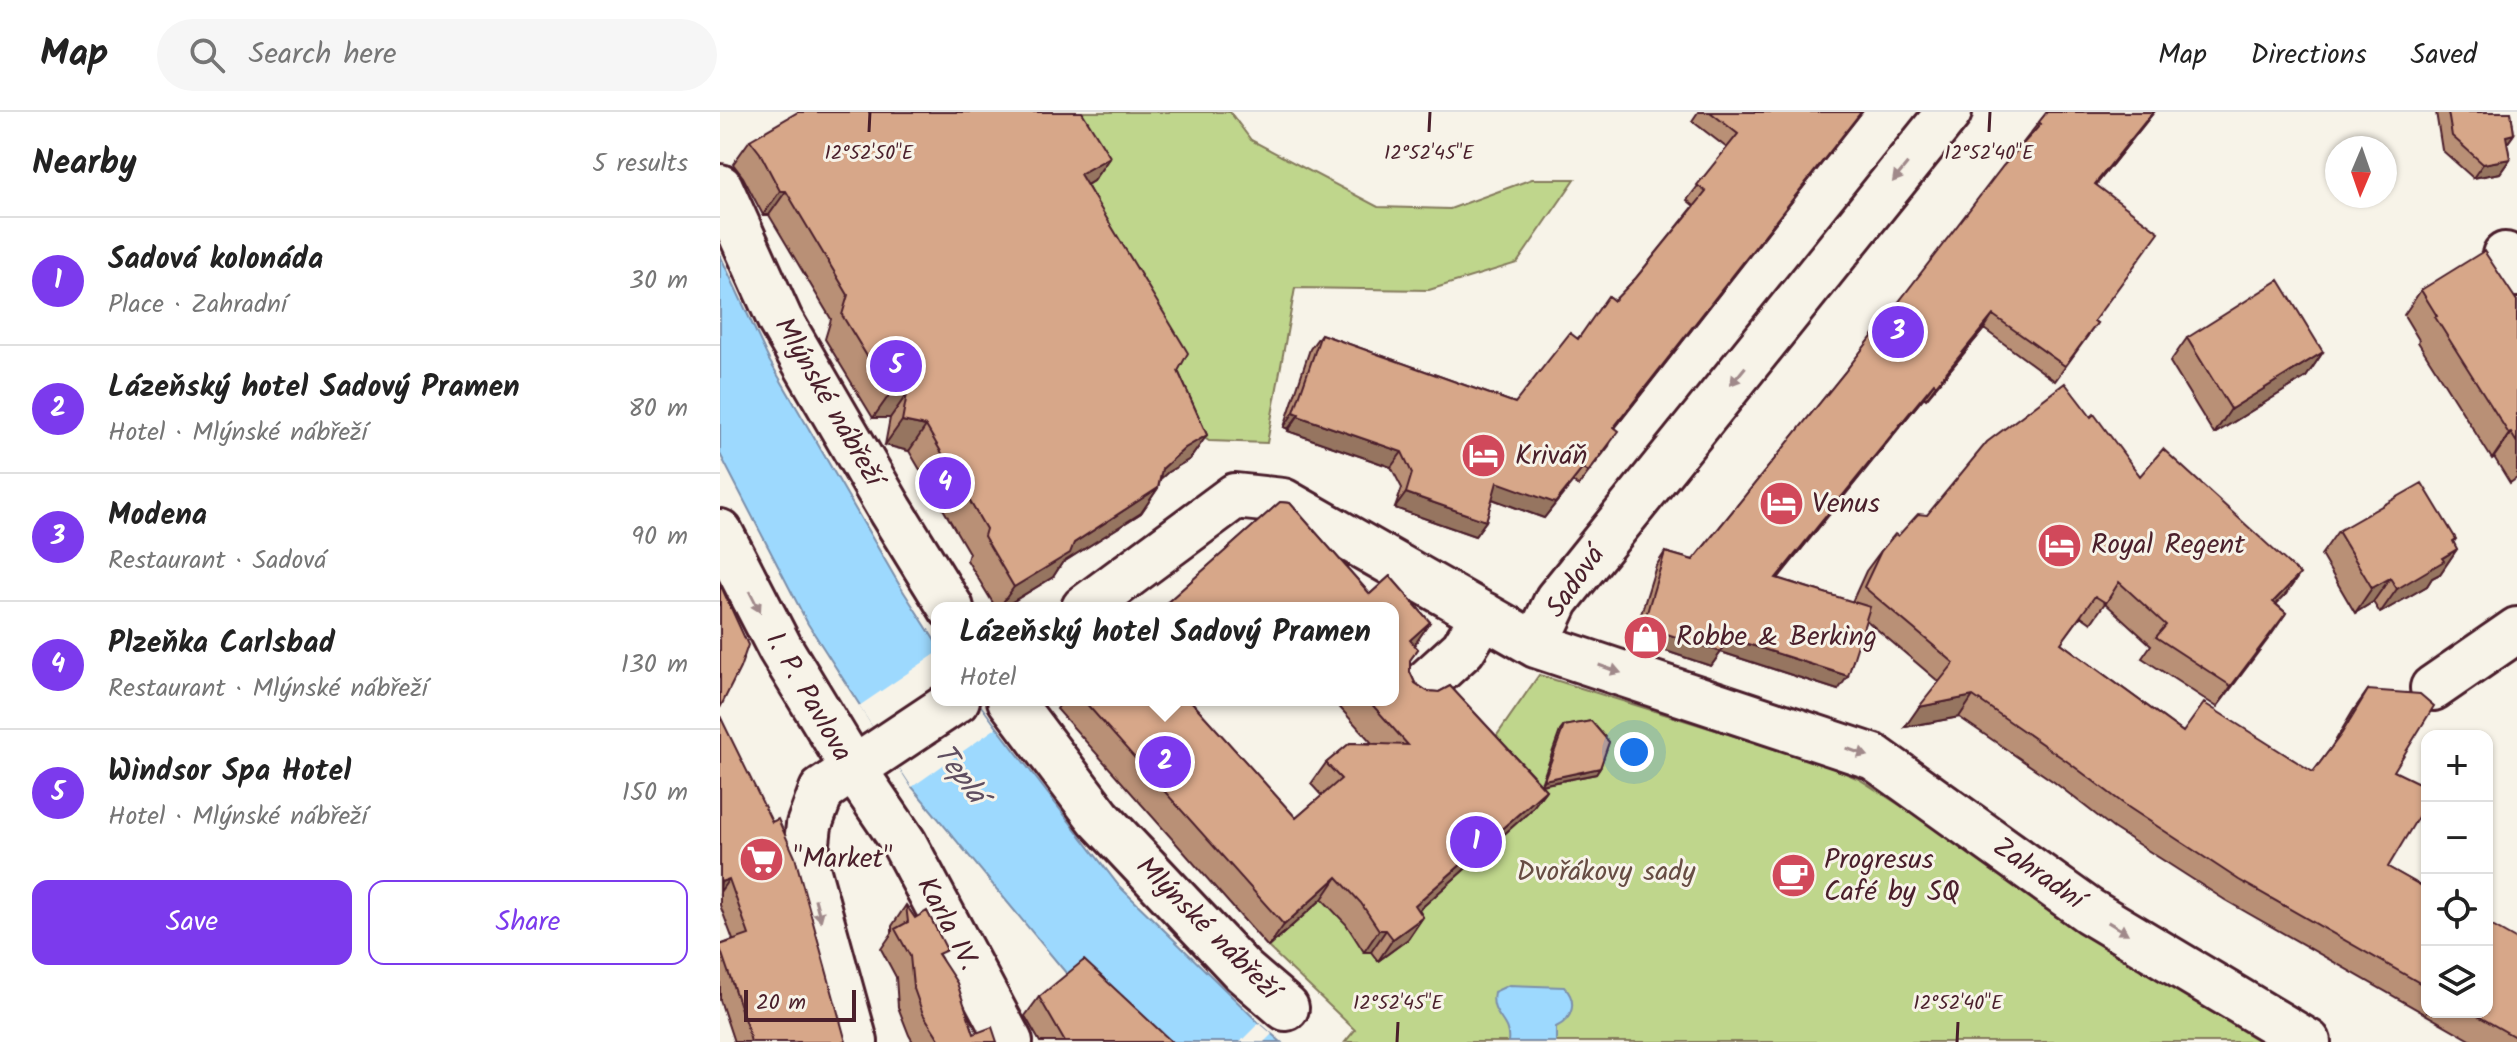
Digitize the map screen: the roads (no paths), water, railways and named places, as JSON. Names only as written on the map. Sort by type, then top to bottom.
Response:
[{"type":"street","name":"Sadová","points":[[1092,602],[1235,496],[1283,501],[1536,645],[1557,600],[1949,112]]},
{"type":"street","name":"Mlýnské nábřeží","points":[[720,187],[780,320],[947,602]]},
{"type":"street","name":"I. P. Pavlova","points":[[720,532],[768,626],[871,757],[822,790],[809,825],[805,861],[855,1042]]},
{"type":"street","points":[[1419,689],[1463,649],[1484,615]]},
{"type":"street","points":[[2433,688],[2517,630]]},
{"type":"street","name":"Zahradní","points":[[1536,645],[1874,757],[2089,911],[2308,1042]]},
{"type":"street","points":[[871,757],[948,706]]},
{"type":"street","name":"Mlýnské nábřeží","points":[[1015,706],[1099,818],[1243,971],[1286,1008]]},
{"type":"street","name":"Karla IV.","points":[[871,757],[904,843],[1010,1042]]},
{"type":"water","name":"Teplá","points":[[720,255],[769,360],[931,635],[931,706],[981,706],[1119,886],[1281,1042],[1138,1042],[1071,979],[912,787],[808,624],[720,454]]},
{"type":"water","points":[[1509,985],[1564,987],[1571,998],[1572,1009],[1562,1024],[1556,1027],[1556,1042],[1508,1042],[1506,1028],[1493,1000],[1494,992]]},
{"type":"place","name":"Modena","points":[[1898,332]]},
{"type":"place","name":"Windsor Spa Hotel","points":[[896,366]]},
{"type":"place","name":"Kriváň","points":[[1484,456]]},
{"type":"place","name":"Plzeňka Carlsbad","points":[[945,483]]},
{"type":"place","name":"Venus","points":[[1781,504]]},
{"type":"place","name":"Royal Regent","points":[[2060,545]]},
{"type":"place","name":"Robbe & Berking","points":[[1645,637]]},
{"type":"place","name":"Lázeňský hotel Sadový Pramen","points":[[1165,762]]},
{"type":"place","name":"Sadová kolonáda","points":[[1476,842]]},
{"type":"place","name":"\"Market\"","points":[[762,859]]},
{"type":"place","name":"Progresus Café by SQ","points":[[1793,876]]},
{"type":"park label","name":"Dvořákovy sady","points":[[1606,872]]}]
